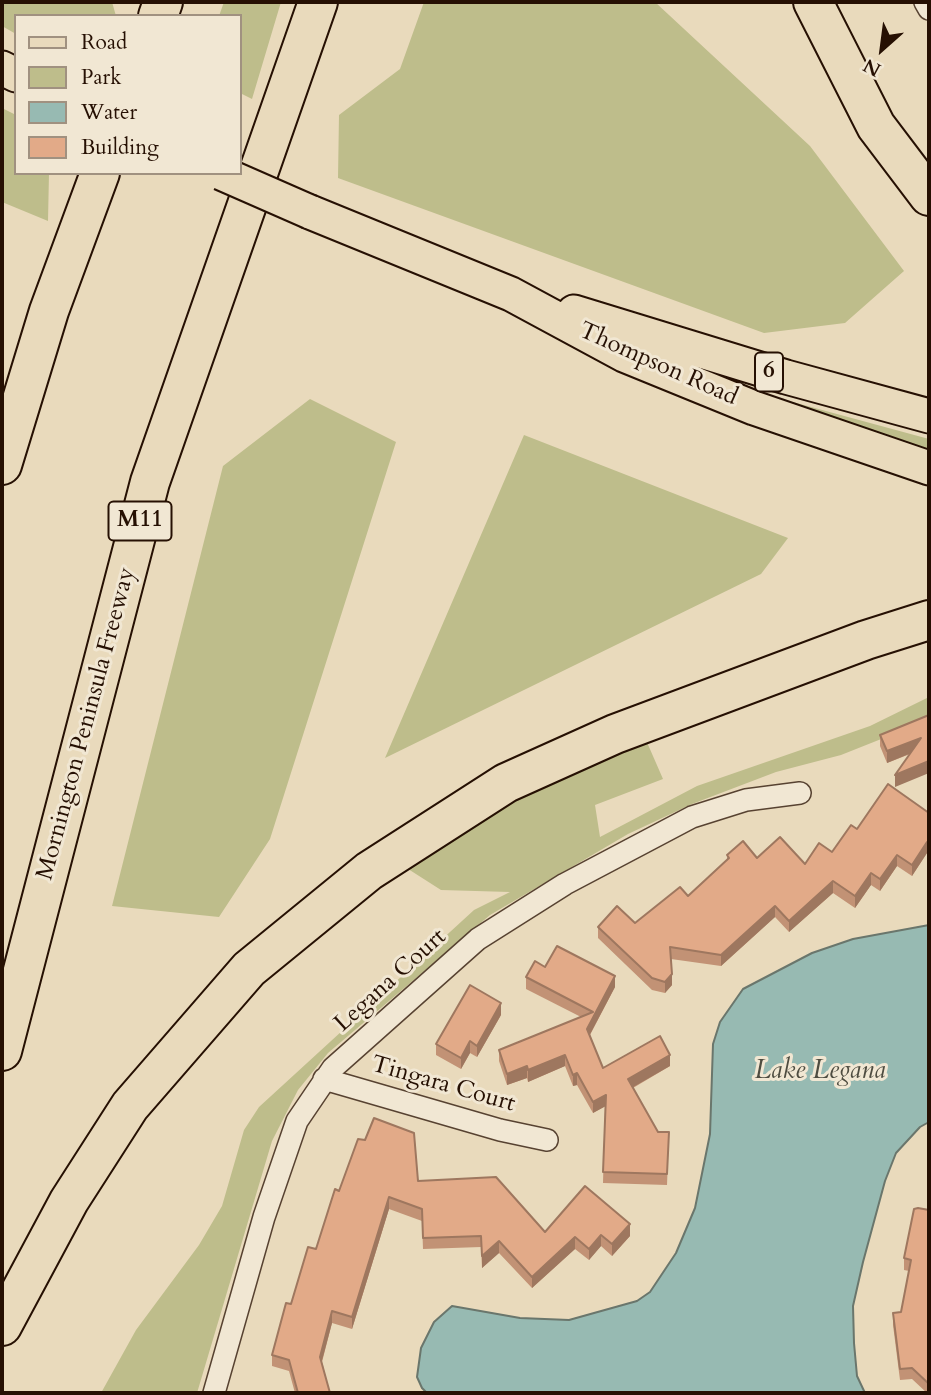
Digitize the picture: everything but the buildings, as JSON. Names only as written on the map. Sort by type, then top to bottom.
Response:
[{"type":"highway","name":"Mornington Peninsula Freeway","points":[[2,1051],[150,482],[318,2]]},
{"type":"highway","points":[[813,2],[876,126],[929,196]]},
{"type":"highway","points":[[2,465],[49,311],[99,175]]},
{"type":"highway","points":[[866,640],[929,595]]},
{"type":"highway","points":[[2,1326],[69,1201],[130,1106],[249,969],[369,871],[506,783],[615,734],[866,640],[929,620]]},
{"type":"main road","name":"Thompson Road","points":[[226,175],[511,294],[810,384],[929,416]]},
{"type":"main road","name":"Thompson Road","points":[[511,294],[624,355],[768,413],[929,468]]},
{"type":"street","points":[[925,2],[929,9]]},
{"type":"street","name":"Legana Court","points":[[214,1393],[264,1217],[297,1121],[324,1079],[478,939],[565,884],[692,817],[746,800],[800,793]]},
{"type":"street","name":"Tingara Court","points":[[324,1079],[500,1130],[547,1140]]},
{"type":"green space","points":[[2,2],[112,2],[115,14],[14,14],[14,33],[2,26]]},
{"type":"green space","points":[[224,2],[281,2],[252,99],[242,94],[242,14],[220,14]]},
{"type":"green space","points":[[424,2],[655,2],[810,146],[904,271],[845,323],[764,333],[338,178],[339,115],[400,69]]},
{"type":"green space","points":[[2,108],[14,114],[14,175],[49,175],[48,221],[2,202]]},
{"type":"green space","points":[[607,338],[662,350],[778,398],[929,439],[929,457]]},
{"type":"green space","points":[[310,399],[396,442],[270,839],[219,917],[112,906],[223,466]]},
{"type":"green space","points":[[524,435],[788,538],[761,574],[385,758]]},
{"type":"green space","points":[[929,697],[929,720],[841,755],[776,772],[692,804],[628,834],[490,915],[328,1053],[298,1090],[272,1141],[197,1393],[101,1393],[136,1330],[199,1245],[222,1206],[244,1130],[259,1107],[474,910],[510,892],[441,890],[405,867],[499,807],[646,740],[663,779],[595,805],[600,837],[697,786],[870,726]]},
{"type":"water","name":"Lake Legana","points":[[929,925],[929,1122],[920,1127],[896,1153],[885,1181],[863,1262],[853,1306],[857,1376],[865,1393],[427,1393],[422,1388],[417,1377],[421,1348],[434,1322],[452,1306],[520,1318],[569,1320],[637,1301],[650,1292],[676,1253],[695,1208],[710,1134],[713,1044],[720,1022],[743,989],[812,953],[853,939]]}]
